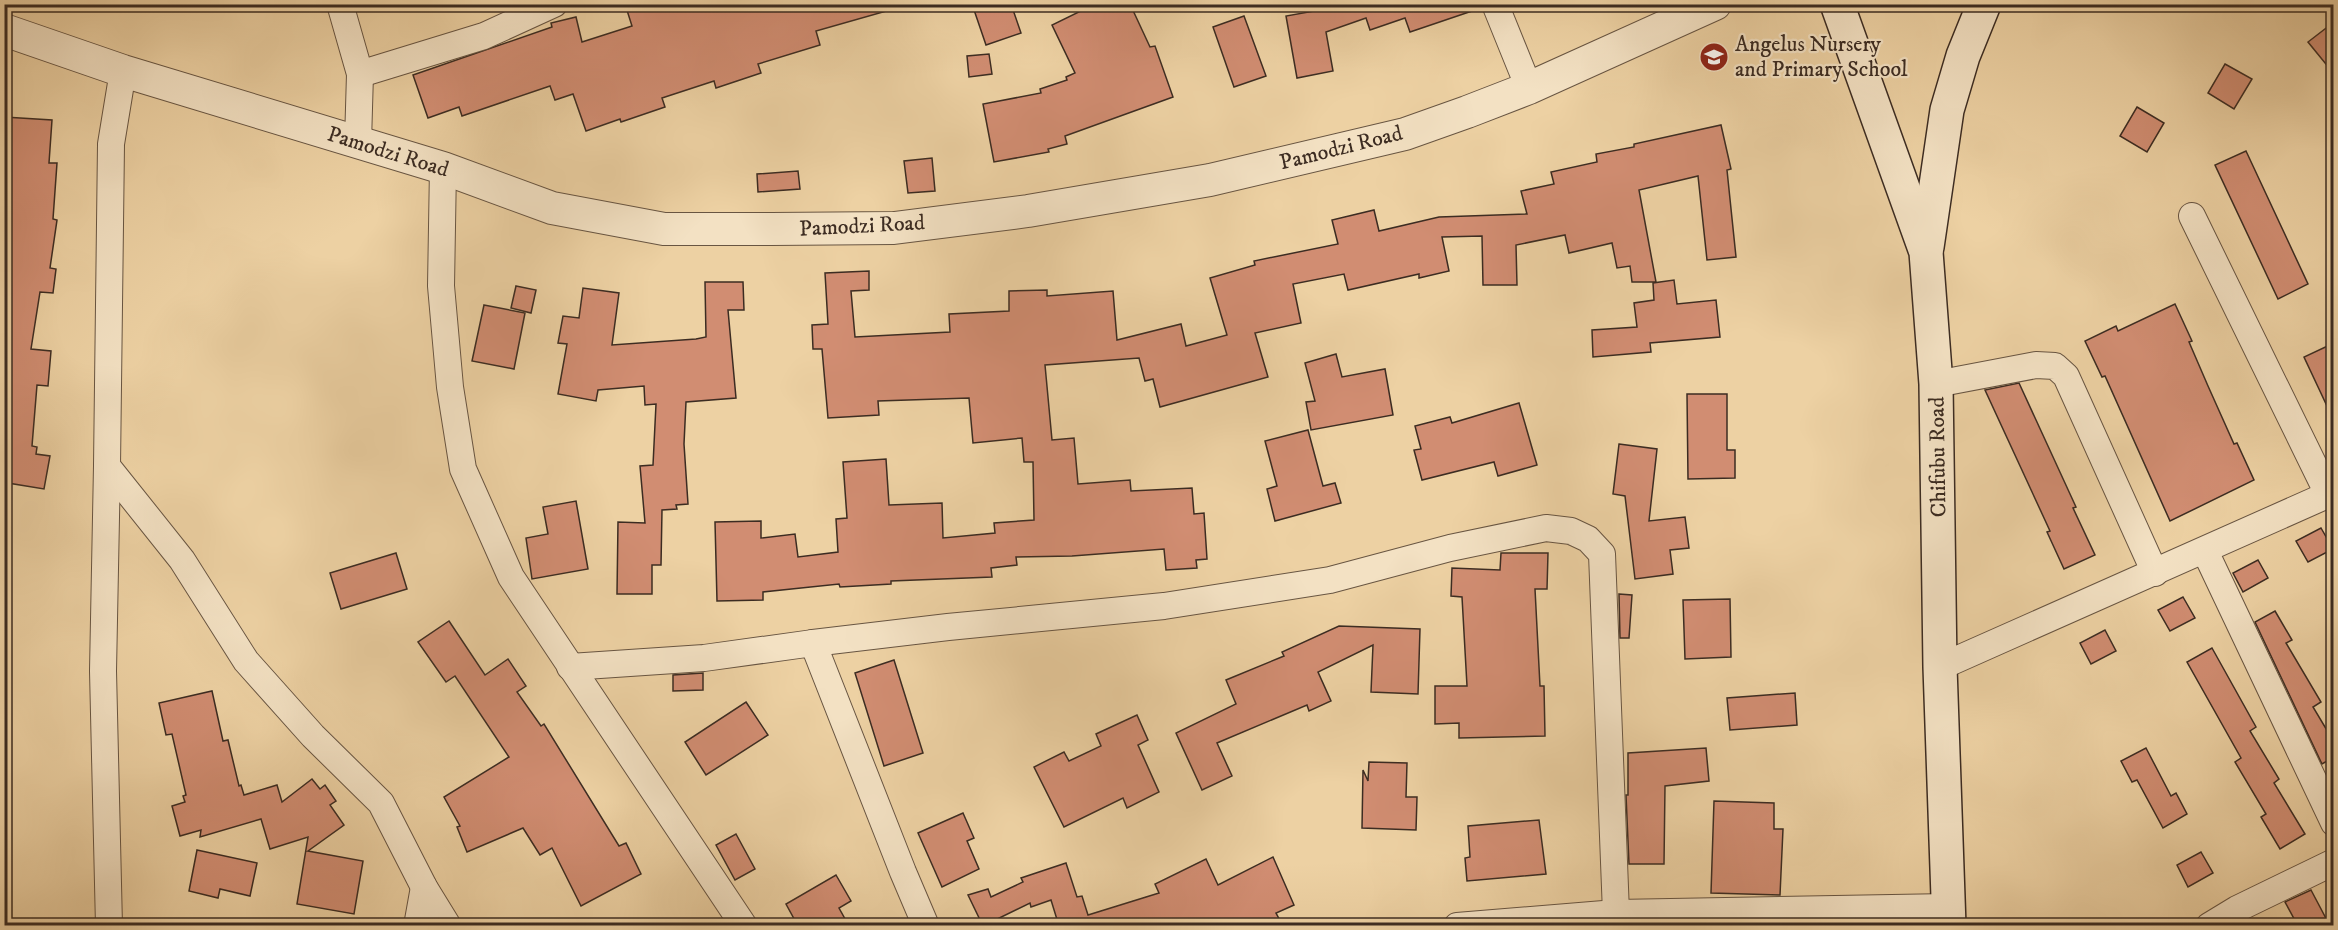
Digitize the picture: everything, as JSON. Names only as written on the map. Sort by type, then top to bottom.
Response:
[{"type":"main road","name":"Chifubu Road","points":[[1837,4],[1926,252],[1936,384],[1940,668],[1949,916]]},
{"type":"main road","points":[[1926,252],[1947,110],[1963,56],[1984,4]]},
{"type":"street","points":[[340,4],[360,74],[358,142]]},
{"type":"street","points":[[360,74],[484,36],[554,4]]},
{"type":"street","points":[[1495,4],[1529,88]]},
{"type":"street","name":"Pamodzi Road","points":[[4,30],[123,71],[443,168],[552,208],[664,229],[894,228],[1028,212],[1210,180],[1405,134],[1529,88],[1715,4]]},
{"type":"street","points":[[109,926],[103,671],[111,144],[123,71]]},
{"type":"street","points":[[443,168],[441,286],[450,387],[464,469],[511,578],[744,926]]},
{"type":"street","points":[[1940,668],[2331,493],[2192,216]]},
{"type":"street","points":[[1936,384],[2036,364],[2055,366],[2066,376],[2155,573]]},
{"type":"street","points":[[107,466],[182,561],[246,661],[313,736],[381,803],[424,887],[448,926]]},
{"type":"street","points":[[570,667],[704,658],[948,627],[1164,606],[1330,580],[1450,548],[1546,528],[1571,531],[1588,539],[1602,554],[1616,913]]},
{"type":"street","points":[[2205,551],[2334,823]]},
{"type":"street","points":[[813,643],[926,926]]},
{"type":"street","points":[[2209,926],[2237,909],[2334,862]]},
{"type":"street","points":[[417,926],[424,887]]},
{"type":"street","points":[[1457,926],[1616,913],[1949,916]]},
{"type":"building","points":[[625,4],[889,4],[890,10],[816,31],[820,45],[758,64],[761,73],[716,88],[714,81],[662,98],[665,107],[586,131],[573,94],[555,100],[550,86],[462,116],[459,107],[428,118],[413,75],[552,27],[551,23],[576,17],[582,42],[632,26]]},
{"type":"building","points":[[972,4],[1011,4],[1021,33],[986,45]]},
{"type":"building","points":[[1095,4],[1130,4],[1150,47],[1155,46],[1173,97],[1065,136],[1067,144],[1048,149],[1049,152],[994,162],[983,104],[1041,93],[1040,89],[1067,80],[1066,77],[1075,73],[1052,25]]},
{"type":"building","points":[[1336,4],[1480,4],[1481,8],[1410,32],[1405,18],[1370,30],[1366,18],[1326,32],[1333,71],[1297,78],[1286,16],[1337,7]]},
{"type":"building","points":[[1244,16],[1266,76],[1234,87],[1213,27]]},
{"type":"building","points":[[2334,22],[2334,74],[2308,42]]},
{"type":"building","points":[[989,54],[992,74],[969,77],[967,56]]},
{"type":"building","points":[[2225,64],[2252,79],[2234,109],[2208,93]]},
{"type":"building","points":[[2137,107],[2164,123],[2147,152],[2120,136]]},
{"type":"building","points":[[4,117],[52,120],[49,163],[57,163],[53,219],[57,220],[50,268],[56,269],[53,293],[40,292],[31,349],[51,351],[48,386],[37,385],[32,446],[37,447],[36,454],[50,456],[44,489],[8,483],[8,477],[4,476]]},
{"type":"building","points":[[1721,125],[1731,169],[1727,170],[1736,257],[1707,260],[1698,176],[1639,190],[1656,282],[1632,282],[1630,266],[1617,268],[1612,243],[1569,253],[1565,235],[1516,245],[1517,285],[1483,285],[1482,236],[1442,237],[1449,271],[1419,278],[1419,274],[1348,290],[1344,274],[1293,284],[1301,323],[1255,333],[1268,377],[1160,407],[1153,379],[1145,381],[1139,358],[1045,365],[1052,440],[1074,438],[1078,484],[1130,480],[1131,491],[1192,488],[1194,514],[1204,513],[1207,559],[1196,560],[1197,568],[1166,570],[1164,549],[1072,556],[1016,557],[1017,565],[991,568],[992,577],[891,581],[891,584],[840,587],[839,584],[763,592],[763,600],[717,601],[715,522],[761,521],[761,538],[795,534],[798,557],[838,552],[836,519],[847,518],[843,462],[886,459],[889,505],[942,503],[943,538],[995,533],[994,523],[1034,520],[1033,462],[1024,462],[1022,438],[973,443],[969,398],[878,401],[879,415],[828,418],[822,349],[813,349],[812,325],[828,324],[825,273],[869,271],[869,290],[851,291],[855,337],[950,332],[949,314],[1009,311],[1009,291],[1047,290],[1047,296],[1113,291],[1117,340],[1181,324],[1186,346],[1227,335],[1210,278],[1255,265],[1254,261],[1338,244],[1332,220],[1374,210],[1379,231],[1439,217],[1527,214],[1521,191],[1554,184],[1551,172],[1597,162],[1596,154]]},
{"type":"building","points":[[2246,151],[2308,284],[2278,299],[2215,165]]},
{"type":"building","points":[[932,158],[935,191],[908,193],[904,161]]},
{"type":"building","points":[[798,171],[800,189],[758,192],[757,174]]},
{"type":"building","points":[[1674,280],[1677,304],[1716,300],[1720,337],[1650,343],[1651,352],[1593,357],[1592,330],[1637,327],[1634,303],[1654,300],[1653,283]]},
{"type":"building","points":[[705,282],[743,282],[744,310],[728,310],[736,398],[686,402],[684,444],[688,504],[676,505],[677,509],[662,510],[661,565],[652,565],[652,594],[617,594],[618,522],[645,523],[640,466],[653,465],[656,404],[645,405],[644,386],[598,390],[596,401],[558,394],[567,344],[558,343],[563,316],[579,318],[583,288],[619,293],[612,345],[706,337]]},
{"type":"building","points":[[516,286],[536,290],[531,313],[511,308]]},
{"type":"building","points":[[2175,304],[2192,341],[2189,342],[2234,444],[2237,443],[2254,480],[2170,521],[2105,376],[2102,377],[2085,341],[2116,326],[2118,331]]},
{"type":"building","points":[[484,305],[525,313],[514,369],[472,361]]},
{"type":"building","points":[[2334,343],[2334,421],[2304,357]]},
{"type":"building","points":[[1336,354],[1342,377],[1385,369],[1393,415],[1311,430],[1306,402],[1315,401],[1305,363]]},
{"type":"building","points":[[2019,383],[2076,507],[2073,508],[2095,555],[2064,569],[2047,532],[2050,531],[1985,390]]},
{"type":"building","points":[[1687,394],[1727,394],[1727,450],[1735,450],[1735,478],[1688,479]]},
{"type":"building","points":[[1519,403],[1537,465],[1498,476],[1494,462],[1422,480],[1414,450],[1421,449],[1415,426],[1450,417],[1452,423]]},
{"type":"building","points":[[1308,430],[1323,486],[1335,483],[1341,503],[1275,521],[1267,489],[1277,486],[1265,441]]},
{"type":"building","points":[[1619,444],[1657,449],[1649,521],[1685,517],[1689,548],[1670,550],[1673,574],[1635,579],[1625,496],[1613,494]]},
{"type":"building","points":[[576,501],[588,569],[532,579],[526,538],[548,534],[543,507]]},
{"type":"building","points":[[2321,528],[2333,549],[2308,562],[2296,541]]},
{"type":"building","points":[[396,553],[407,589],[341,609],[330,573]]},
{"type":"building","points":[[1501,553],[1548,553],[1547,589],[1535,589],[1540,686],[1544,686],[1545,736],[1459,738],[1459,723],[1435,724],[1435,686],[1467,686],[1462,597],[1451,596],[1452,568],[1500,570]]},
{"type":"building","points":[[2258,560],[2268,578],[2243,592],[2233,573]]},
{"type":"building","points":[[1619,594],[1632,595],[1629,638],[1620,638]]},
{"type":"building","points":[[2183,597],[2195,618],[2170,631],[2158,610]]},
{"type":"building","points":[[1730,599],[1731,657],[1685,659],[1683,600]]},
{"type":"building","points":[[2275,611],[2292,640],[2286,643],[2321,702],[2313,707],[2334,742],[2334,757],[2322,764],[2255,622]]},
{"type":"building","points":[[449,621],[485,675],[508,659],[526,686],[517,692],[541,726],[544,724],[619,846],[626,843],[641,874],[581,906],[552,848],[540,855],[523,828],[467,852],[457,827],[460,826],[444,797],[509,757],[455,676],[446,682],[418,642]]},
{"type":"building","points":[[1339,626],[1420,629],[1418,694],[1371,692],[1373,645],[1318,672],[1331,701],[1309,711],[1307,705],[1217,743],[1232,776],[1202,790],[1176,733],[1236,704],[1226,680],[1284,656],[1282,652]]},
{"type":"building","points":[[2105,630],[2116,651],[2091,664],[2080,643]]},
{"type":"building","points":[[2212,648],[2256,727],[2250,731],[2279,779],[2274,783],[2305,834],[2280,849],[2261,817],[2266,814],[2235,762],[2241,758],[2187,662]]},
{"type":"building","points":[[894,660],[923,753],[884,766],[855,673]]},
{"type":"building","points":[[703,673],[703,690],[673,691],[673,675]]},
{"type":"building","points":[[212,691],[223,741],[228,740],[239,786],[241,785],[244,795],[277,785],[282,802],[312,779],[320,789],[325,785],[336,801],[330,805],[344,825],[308,851],[363,861],[354,914],[297,904],[308,837],[270,849],[261,819],[200,837],[201,830],[180,836],[172,806],[185,802],[183,796],[186,795],[172,734],[166,735],[159,703]]},
{"type":"building","points":[[1795,693],[1797,725],[1730,730],[1727,698]]},
{"type":"building","points":[[746,702],[768,735],[706,775],[685,742]]},
{"type":"building","points":[[1137,715],[1148,740],[1138,745],[1159,792],[1127,808],[1123,798],[1064,827],[1034,767],[1064,752],[1069,761],[1101,746],[1096,734]]},
{"type":"building","points":[[1706,748],[1709,781],[1665,786],[1664,864],[1629,864],[1626,795],[1628,795],[1628,753]]},
{"type":"building","points":[[2146,748],[2171,796],[2176,793],[2187,814],[2163,828],[2137,780],[2132,782],[2121,761]]},
{"type":"building","points":[[1369,762],[1407,763],[1406,797],[1417,797],[1416,830],[1362,828],[1363,770],[1368,781]]},
{"type":"building","points":[[1714,801],[1774,803],[1774,829],[1783,829],[1780,895],[1711,893]]},
{"type":"building","points":[[963,813],[974,838],[967,841],[979,869],[942,887],[918,833]]},
{"type":"building","points":[[1539,820],[1546,874],[1467,881],[1465,858],[1470,857],[1468,826]]},
{"type":"building","points":[[736,834],[755,869],[735,880],[716,845]]},
{"type":"building","points":[[197,850],[257,863],[250,896],[220,889],[218,898],[189,891]]},
{"type":"building","points":[[2201,852],[2213,873],[2188,887],[2177,865]]},
{"type":"building","points":[[1273,857],[1294,905],[1276,913],[1283,926],[1059,926],[1051,900],[1031,907],[1030,903],[983,926],[968,895],[988,889],[991,897],[1023,882],[1021,878],[1066,863],[1077,897],[1082,896],[1088,915],[1159,893],[1155,884],[1206,859],[1218,885]]},
{"type":"building","points":[[836,875],[851,901],[839,908],[849,926],[798,926],[786,904]]},
{"type":"building","points":[[2311,890],[2330,926],[2298,926],[2285,902]]},
{"type":"place","name":"Angelus Nursery and Primary School","points":[[1714,57]]}]
